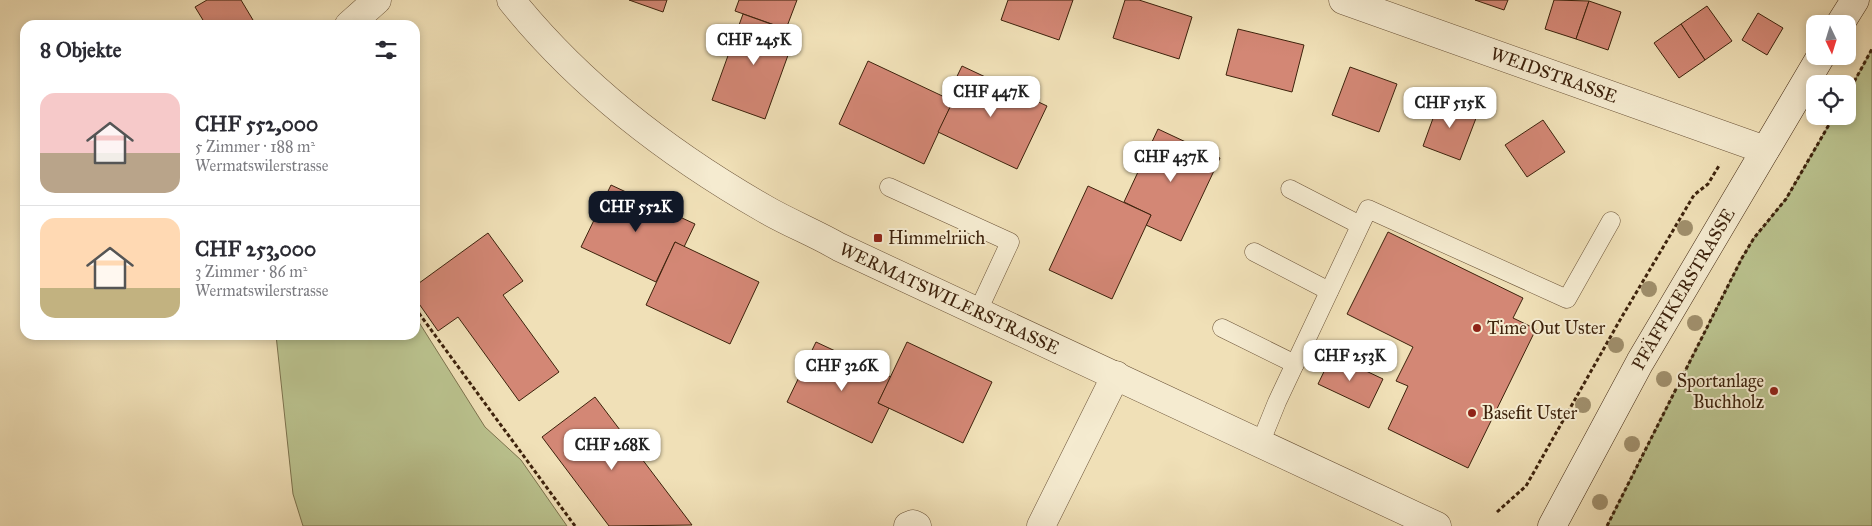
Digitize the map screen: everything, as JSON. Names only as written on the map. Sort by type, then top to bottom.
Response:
[{"type":"street","points":[[355,20],[377,0]]},
{"type":"street","name":"WERMATSWILERSTRASSE","points":[[510,0],[527,21],[593,86],[649,134],[706,174],[767,210],[839,247],[1437,526]]},
{"type":"street","name":"WEIDSTRASSE","points":[[1342,0],[1766,150]]},
{"type":"street","points":[[1846,15],[1855,0]]},
{"type":"street","name":"PFÄFFIKERSTRASSE","points":[[1552,526],[1640,362],[1816,65]]},
{"type":"street","points":[[1041,526],[1116,375]]},
{"type":"street","points":[[908,526],[913,524],[917,526]]},
{"type":"lane","points":[[889,187],[1010,242],[978,311]]},
{"type":"lane","points":[[1290,189],[1360,225]]},
{"type":"lane","points":[[1260,444],[1295,364],[1368,209],[1567,299],[1611,221]]},
{"type":"lane","points":[[1254,252],[1329,291]]},
{"type":"lane","points":[[1222,328],[1295,364]]},
{"type":"path","points":[[1856,78],[1872,49]]},
{"type":"path","points":[[1614,526],[1608,525],[1742,258],[1754,238],[1786,199],[1829,125]]},
{"type":"path","points":[[1497,512],[1526,486],[1694,194],[1708,184],[1735,140]]},
{"type":"path","points":[[420,315],[575,526]]},
{"type":"green space","name":"Sportanlage Buchholz","points":[[1872,49],[1872,526],[1607,526],[1742,258],[1754,238],[1786,199],[1829,125],[1856,125],[1856,78]]},
{"type":"green space","points":[[420,324],[485,427],[521,460],[567,526],[303,526],[293,494],[277,340],[420,340]]},
{"type":"building","points":[[207,0],[241,0],[253,20],[203,20],[195,7]]},
{"type":"building","points":[[629,0],[667,0],[663,12]]},
{"type":"building","points":[[739,0],[797,0],[786,29],[735,11]]},
{"type":"building","points":[[1008,0],[1073,0],[1059,40],[1001,20]]},
{"type":"building","points":[[1125,0],[1139,0],[1192,17],[1179,59],[1113,38]]},
{"type":"building","points":[[1475,0],[1508,0],[1504,10]]},
{"type":"building","points":[[1554,0],[1589,1],[1576,39],[1545,29]]},
{"type":"building","points":[[1589,1],[1621,12],[1608,50],[1576,39]]},
{"type":"building","points":[[1707,6],[1732,41],[1705,60],[1681,24]]},
{"type":"building","points":[[1758,13],[1783,28],[1767,55],[1742,40]]},
{"type":"building","points":[[743,14],[796,33],[765,119],[712,100]]},
{"type":"building","points":[[1681,24],[1705,60],[1679,78],[1654,43]]},
{"type":"building","points":[[1238,29],[1304,45],[1292,92],[1226,75]]},
{"type":"building","points":[[868,61],[953,101],[924,164],[839,124]]},
{"type":"building","points":[[962,66],[1047,106],[1017,169],[938,132],[953,101],[947,97]]},
{"type":"building","points":[[1350,67],[1397,84],[1379,132],[1332,115]]},
{"type":"building","points":[[1440,99],[1478,113],[1460,160],[1423,146]]},
{"type":"building","points":[[1543,120],[1565,152],[1527,177],[1505,145]]},
{"type":"building","points":[[1158,129],[1220,158],[1181,241],[1146,225],[1151,215],[1124,202]]},
{"type":"building","points":[[611,185],[695,224],[684,247],[675,242],[656,282],[581,247]]},
{"type":"building","points":[[1088,186],[1151,215],[1112,299],[1049,270]]},
{"type":"building","points":[[1388,232],[1523,298],[1513,318],[1536,329],[1468,468],[1388,429],[1408,386],[1396,381],[1413,347],[1347,314]]},
{"type":"building","points":[[488,233],[523,281],[503,295],[559,372],[519,401],[458,317],[438,331],[420,305],[420,282]]},
{"type":"building","points":[[675,242],[759,282],[730,344],[646,305]]},
{"type":"building","points":[[816,342],[891,377],[878,403],[889,408],[872,443],[787,402]]},
{"type":"building","points":[[907,342],[992,382],[963,443],[878,403]]},
{"type":"building","points":[[1332,355],[1383,379],[1369,408],[1318,384]]},
{"type":"building","points":[[595,397],[692,525],[609,526],[542,437]]},
{"type":"place","name":"Himmelriich","points":[[878,238]]},
{"type":"place","name":"Time Out Uster","points":[[1477,328]]},
{"type":"place","name":"Sportanlage Buchholz","points":[[1774,391]]},
{"type":"place","name":"Basefit Uster","points":[[1472,413]]}]
